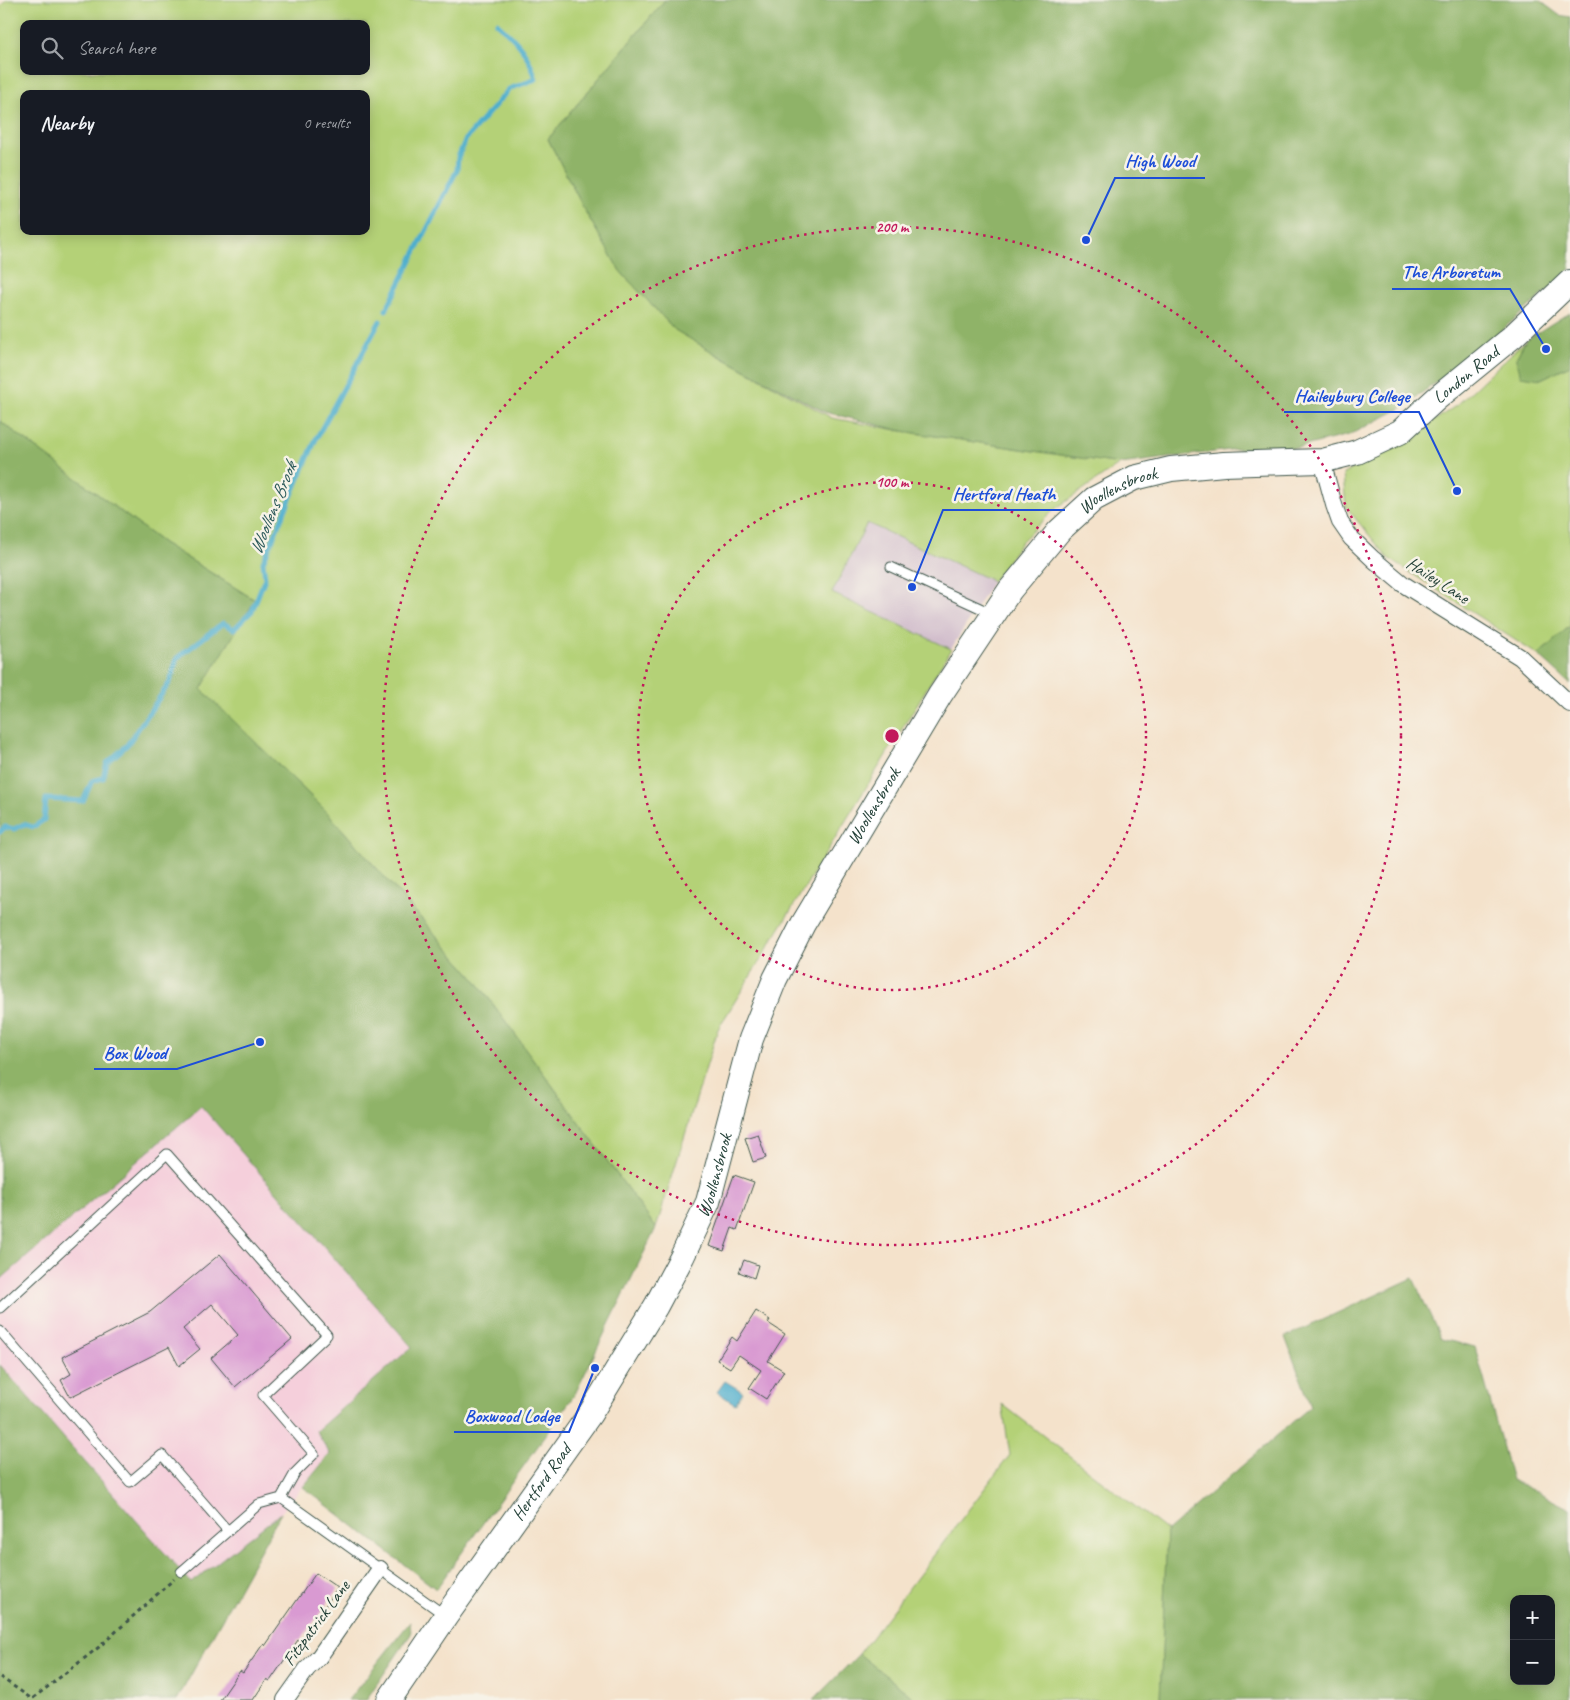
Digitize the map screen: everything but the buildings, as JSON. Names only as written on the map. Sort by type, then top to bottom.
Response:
[{"type":"main road","name":"London Road","points":[[1322,461],[1357,452],[1400,432],[1436,399],[1512,337],[1570,282]]},
{"type":"main road","name":"Woollensbrook","points":[[682,1257],[708,1202],[751,1039],[775,979],[803,924],[839,862],[940,695],[993,614],[1023,573],[1058,531],[1094,499],[1134,478],[1171,469],[1224,464],[1322,461]]},
{"type":"main road","name":"Hertford Road","points":[[389,1700],[446,1616],[590,1414],[656,1306],[682,1257]]},
{"type":"street","name":"Hailey Lane","points":[[1322,461],[1340,522],[1351,538],[1403,584],[1520,657],[1570,704]]},
{"type":"street","name":"Fitzpatrick Lane","points":[[285,1700],[380,1569]]},
{"type":"lane","points":[[891,568],[993,614]]},
{"type":"lane","points":[[0,1308],[167,1154],[327,1335],[263,1395],[314,1454],[295,1473],[281,1498],[259,1504],[181,1572]]},
{"type":"lane","points":[[0,1331],[130,1482],[162,1455],[228,1531]]},
{"type":"lane","points":[[281,1498],[446,1616]]},
{"type":"path","points":[[0,1677],[32,1700],[99,1647],[181,1572]]},
{"type":"shaded area","points":[[867,522],[993,581],[951,649],[832,593]]},
{"type":"shaded area","points":[[201,1106],[412,1347],[316,1431],[330,1453],[281,1513],[191,1583],[0,1365],[0,1280]]},
{"type":"green space","points":[[7,0],[665,0],[548,139],[585,211],[620,271],[675,330],[832,418],[902,431],[1120,464],[1055,509],[1022,541],[993,581],[867,523],[832,593],[951,649],[718,1029],[656,1228],[474,978],[325,810],[200,689],[255,600],[163,543],[0,421],[0,6]]},
{"type":"green space","points":[[665,0],[1539,0],[1559,15],[1570,17],[1570,269],[1552,287],[1468,359],[1400,409],[1349,435],[1296,448],[1237,449],[1120,464],[902,431],[825,412],[723,358],[675,330],[620,271],[585,211],[548,139]]},
{"type":"green space","points":[[1570,312],[1570,365],[1541,379],[1521,376],[1516,358],[1526,340]]},
{"type":"green space","points":[[1526,340],[1516,358],[1541,379],[1570,365],[1570,626],[1538,655],[1388,558],[1346,507],[1343,474],[1399,445],[1457,405]]},
{"type":"green space","points":[[0,421],[163,543],[255,600],[201,689],[325,810],[474,978],[656,1228],[575,1394],[436,1589],[303,1487],[330,1454],[316,1431],[412,1347],[201,1106],[0,1280]]},
{"type":"green space","points":[[1570,626],[1570,684],[1538,655]]},
{"type":"green space","points":[[1413,1278],[1441,1339],[1475,1347],[1512,1480],[1570,1509],[1570,1700],[1160,1700],[1167,1531],[1311,1406],[1285,1337]]},
{"type":"green space","points":[[0,1365],[191,1583],[281,1513],[177,1700],[0,1700]]},
{"type":"green space","points":[[1002,1404],[1167,1531],[1160,1700],[916,1700],[859,1654],[1010,1455]]},
{"type":"green space","points":[[410,1622],[411,1634],[366,1700],[348,1700]]},
{"type":"green space","points":[[859,1654],[916,1700],[813,1700]]},
{"type":"water","points":[[725,1381],[743,1392],[735,1404],[717,1392]]},
{"type":"waterway","name":"Woollens Brook","points":[[386,310],[457,170],[458,157],[466,139],[509,89],[536,79],[529,61],[521,48],[497,23]]},
{"type":"waterway","name":"Woollens Brook","points":[[0,832],[5,827],[14,829],[24,824],[33,827],[44,820],[46,799],[83,801],[92,781],[103,778],[107,763],[127,745],[170,682],[177,658],[223,623],[234,629],[252,611],[265,578],[263,562],[316,439],[380,321]]},
{"type":"place","name":"High Wood","points":[[1086,240]]},
{"type":"place","name":"The Arboretum","points":[[1546,349]]},
{"type":"place","name":"Haileybury College","points":[[1457,491]]},
{"type":"place","name":"Hertford Heath","points":[[912,587]]},
{"type":"place","name":"Box Wood","points":[[260,1042]]},
{"type":"place","name":"Boxwood Lodge","points":[[595,1368]]}]
